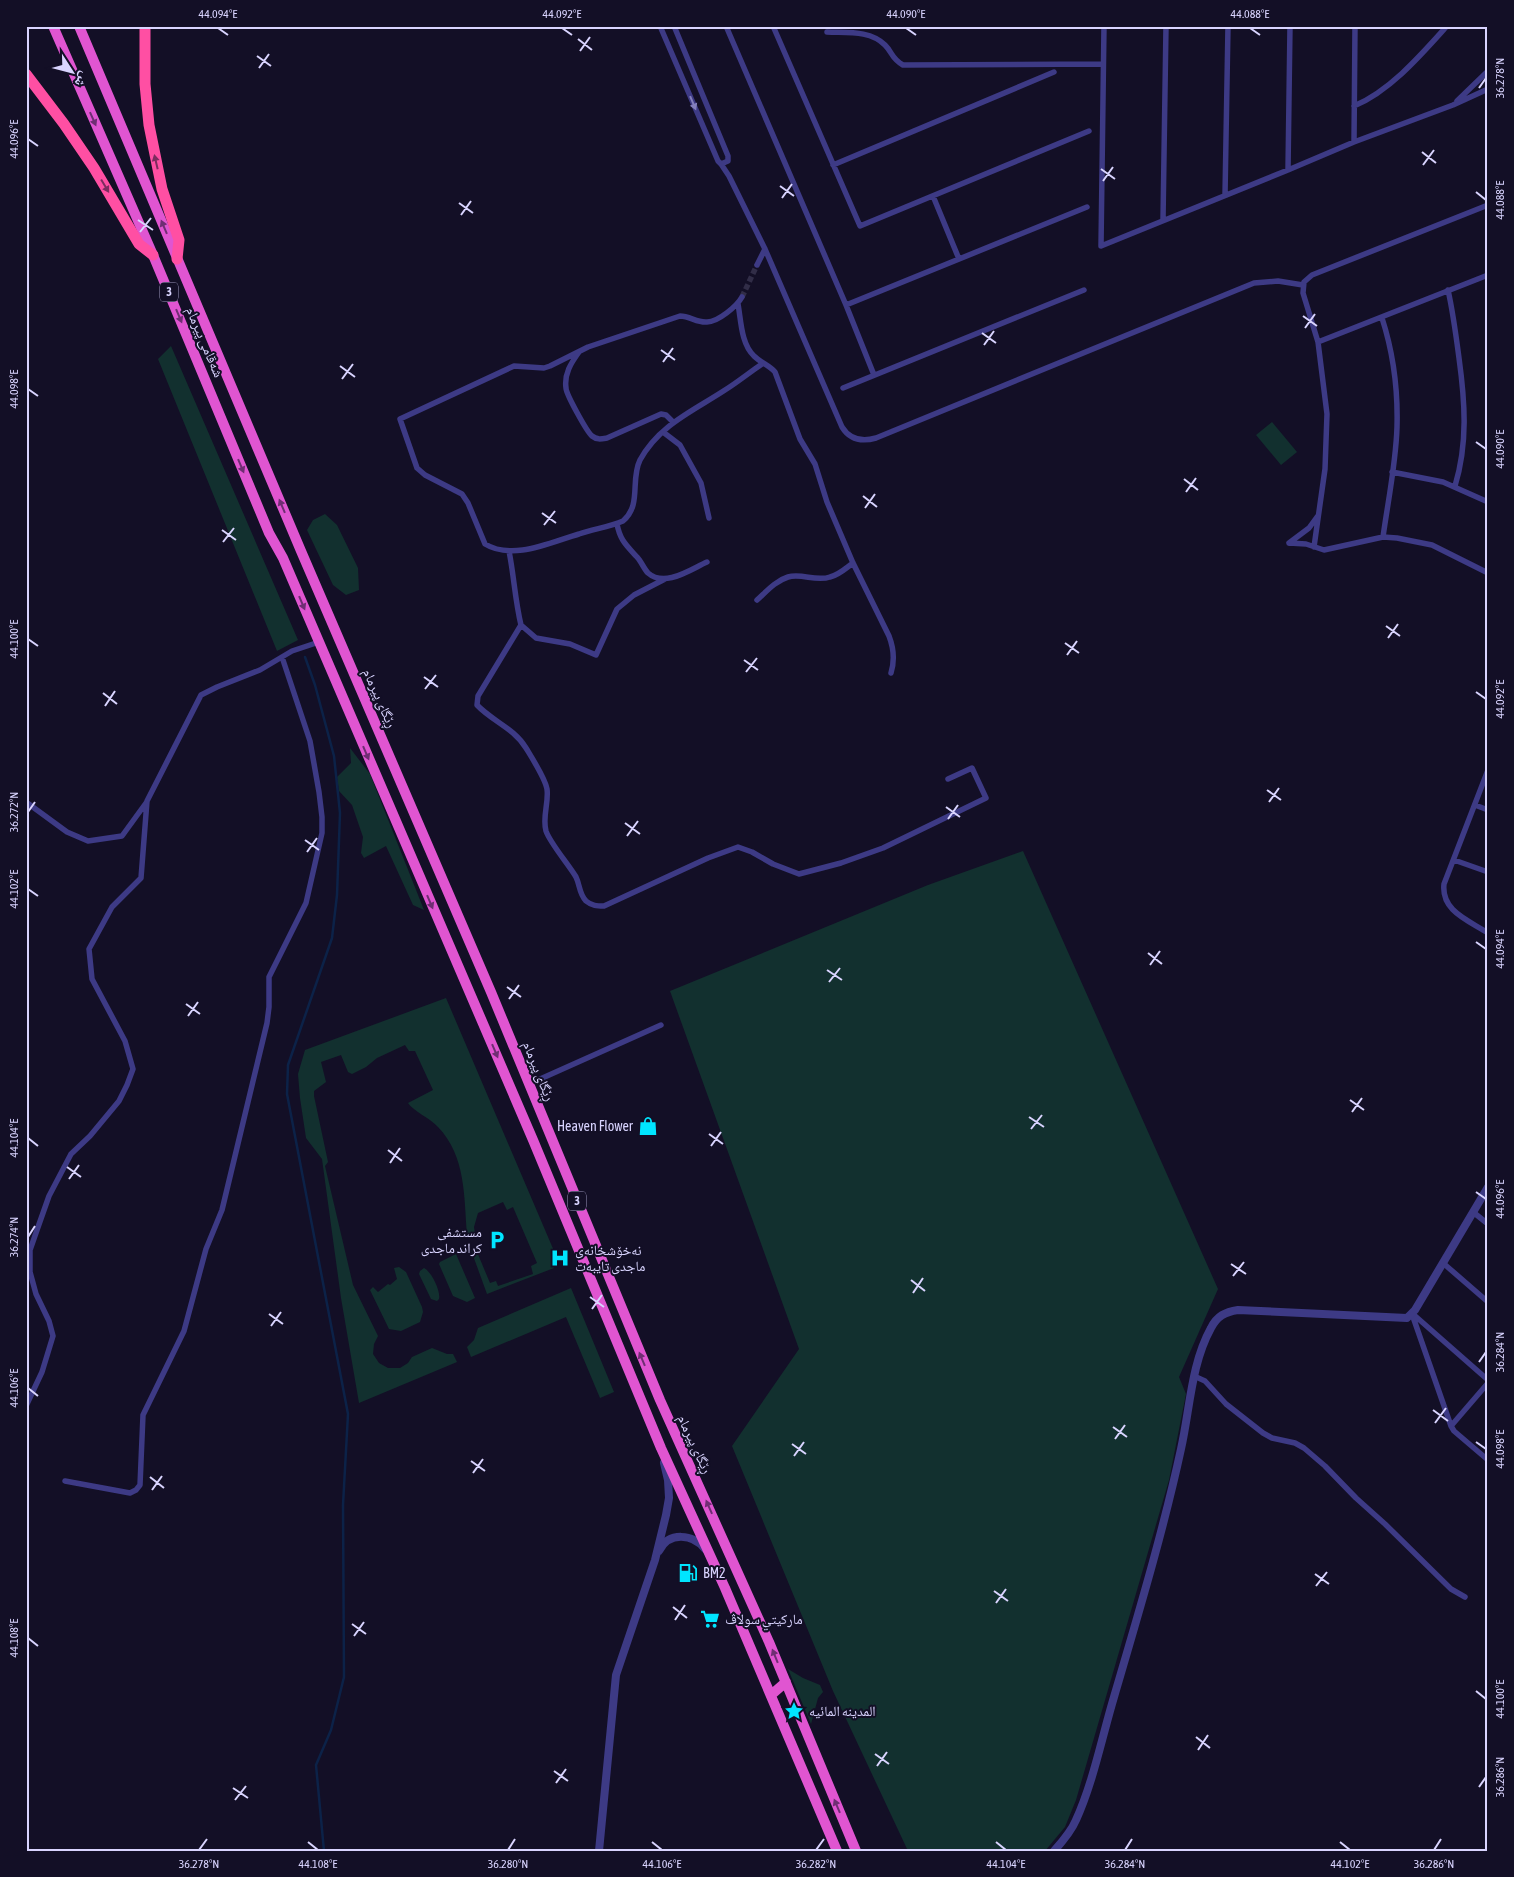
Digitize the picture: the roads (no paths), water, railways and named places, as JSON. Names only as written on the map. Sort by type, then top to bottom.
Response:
[{"type":"highway","name":"شەقامی پیرمام","points":[[52,26],[153,255],[269,533],[283,558],[318,642]]},
{"type":"highway","name":"شەقامی پیرمام","points":[[79,26],[301,551]]},
{"type":"highway","points":[[145,26],[144,84],[149,125],[162,189],[179,240],[177,259]]},
{"type":"highway","points":[[26,74],[94,168],[140,244],[153,255]]},
{"type":"highway","name":"ڕێگای پیرمام","points":[[301,551],[419,821],[660,1400],[786,1682],[856,1851]]},
{"type":"highway","name":"3","points":[[318,642],[529,1131],[661,1448],[771,1695],[837,1851]]},
{"type":"highway","points":[[604,1313],[620,1306]]},
{"type":"highway","points":[[771,1695],[786,1682]]},
{"type":"street","points":[[660,26],[718,161],[729,176],[765,249],[842,427],[852,438],[861,440],[876,438],[1254,283],[1278,281],[1303,285]]},
{"type":"street","points":[[674,26],[728,156],[728,161],[721,164]]},
{"type":"street","points":[[726,26],[846,305],[874,375]]},
{"type":"street","points":[[773,26],[860,226],[1090,131]]},
{"type":"street","points":[[1104,26],[1101,246],[1354,142],[1453,105],[1488,89]]},
{"type":"street","points":[[1164,220],[1166,26]]},
{"type":"street","points":[[1225,195],[1228,26]]},
{"type":"street","points":[[1288,170],[1290,26]]},
{"type":"street","points":[[1354,106],[1371,99],[1421,54],[1447,26]]},
{"type":"street","points":[[1354,142],[1356,27]]},
{"type":"street","points":[[827,32],[865,34],[874,37],[880,40],[894,58],[903,65],[1103,64]]},
{"type":"street","points":[[1453,105],[1488,71]]},
{"type":"street","points":[[833,164],[1054,72]]},
{"type":"street","points":[[684,81],[695,77]]},
{"type":"street","points":[[932,196],[959,259]]},
{"type":"street","points":[[1314,547],[1325,469],[1327,414],[1318,342],[1303,293],[1303,285],[1306,279],[1488,205]]},
{"type":"street","points":[[846,305],[1088,207]]},
{"type":"street","points":[[757,265],[765,249]]},
{"type":"street","points":[[1318,342],[1488,275]]},
{"type":"street","points":[[843,388],[1084,290]]},
{"type":"street","points":[[1448,290],[1457,340],[1466,414],[1464,447],[1455,486]]},
{"type":"street","points":[[742,297],[738,304],[709,322],[688,316],[680,316],[581,351],[544,368],[514,366],[400,419],[417,468],[425,475],[462,494],[468,503],[485,544],[490,547],[510,551],[538,547],[617,524],[630,516],[633,508],[639,461],[663,432],[673,422],[725,390],[762,364]]},
{"type":"street","points":[[738,304],[746,344],[752,354],[762,364],[770,367],[775,372],[800,439],[815,464],[827,502],[853,563],[893,648],[894,664],[891,673]]},
{"type":"street","points":[[1382,318],[1390,348],[1397,407],[1397,427],[1383,537]]},
{"type":"street","points":[[581,351],[571,364],[566,377],[566,389],[587,431],[594,437],[599,439],[607,438],[661,414],[666,415],[673,422]]},
{"type":"street","points":[[663,432],[680,445],[701,483],[709,518]]},
{"type":"street","points":[[1392,472],[1455,486],[1488,502]]},
{"type":"street","points":[[1320,510],[1309,528],[1290,543],[1306,544],[1324,550],[1383,537],[1411,540],[1432,546],[1488,573]]},
{"type":"street","points":[[617,524],[619,536],[639,558],[649,573],[665,579]]},
{"type":"street","points":[[510,551],[515,579],[514,597],[521,624],[536,638],[570,644],[596,655],[617,609],[634,595],[665,579],[707,562]]},
{"type":"street","points":[[757,600],[775,584],[786,578],[798,576],[822,579],[831,577],[853,563]]},
{"type":"street","points":[[521,624],[478,696],[477,705],[485,713],[510,729],[525,745],[547,789],[546,832],[577,878],[582,896],[596,906],[604,906],[708,858],[738,847],[799,874],[841,863],[883,848],[986,798],[972,768],[948,779]]},
{"type":"street","points":[[26,802],[67,832],[88,841],[122,836],[147,801],[201,695],[260,670],[282,657],[318,642]]},
{"type":"street","points":[[65,1480],[130,1493],[140,1485],[144,1415],[180,1342],[206,1249],[222,1210],[269,1008],[268,977],[297,923],[309,892],[320,845],[322,817],[310,741],[282,657]]},
{"type":"street","points":[[1488,770],[1444,884],[1445,900],[1454,911],[1488,933]]},
{"type":"street","points":[[26,1406],[42,1372],[53,1336],[49,1321],[36,1294],[30,1272],[30,1250],[49,1196],[72,1154],[90,1136],[119,1101],[133,1069],[124,1040],[92,980],[89,949],[112,906],[141,878],[147,801]]},
{"type":"street","points":[[1475,805],[1488,810]]},
{"type":"street","points":[[1454,860],[1488,872]]},
{"type":"street","points":[[529,1084],[661,1025]]},
{"type":"street","points":[[1054,1851],[1076,1821],[1090,1780],[1140,1610],[1184,1438],[1194,1376],[1203,1344],[1210,1329],[1225,1312],[1238,1310],[1407,1318],[1412,1314],[1488,1187]]},
{"type":"street","points":[[1473,1212],[1488,1224]]},
{"type":"street","points":[[1443,1263],[1488,1302]]},
{"type":"street","points":[[1412,1314],[1488,1381],[1451,1426]]},
{"type":"street","points":[[1412,1314],[1451,1426],[1454,1431],[1488,1460]]},
{"type":"street","points":[[1194,1376],[1205,1381],[1226,1404],[1263,1433],[1271,1438],[1295,1443],[1304,1448],[1325,1466],[1451,1590],[1465,1597]]},
{"type":"street","points":[[599,1851],[616,1675],[655,1560],[669,1498],[668,1480],[661,1448]]},
{"type":"street","points":[[655,1560],[661,1547],[667,1541],[675,1537],[684,1536],[693,1538],[700,1543],[710,1556]]},
{"type":"waterway","points":[[305,657],[315,685],[334,756],[340,813],[337,895],[332,938],[288,1065],[287,1094],[348,1414],[343,1505],[344,1677],[331,1730],[316,1765],[324,1851]]},
{"type":"tunnel","points":[[742,297],[757,265]]},
{"type":"place","name":"Heaven Flower","points":[[648,1126]]},
{"type":"place","name":"مستشفی کراند ماجدی","points":[[497,1240]]},
{"type":"place","name":"نەخۆشخانەی ماجدی تایبەت","points":[[560,1258]]},
{"type":"place","name":"BM2","points":[[688,1573]]},
{"type":"place","name":"ماركيتي سولاڤ","points":[[710,1619]]},
{"type":"place","name":"المدينه المائيه","points":[[794,1711]]}]
